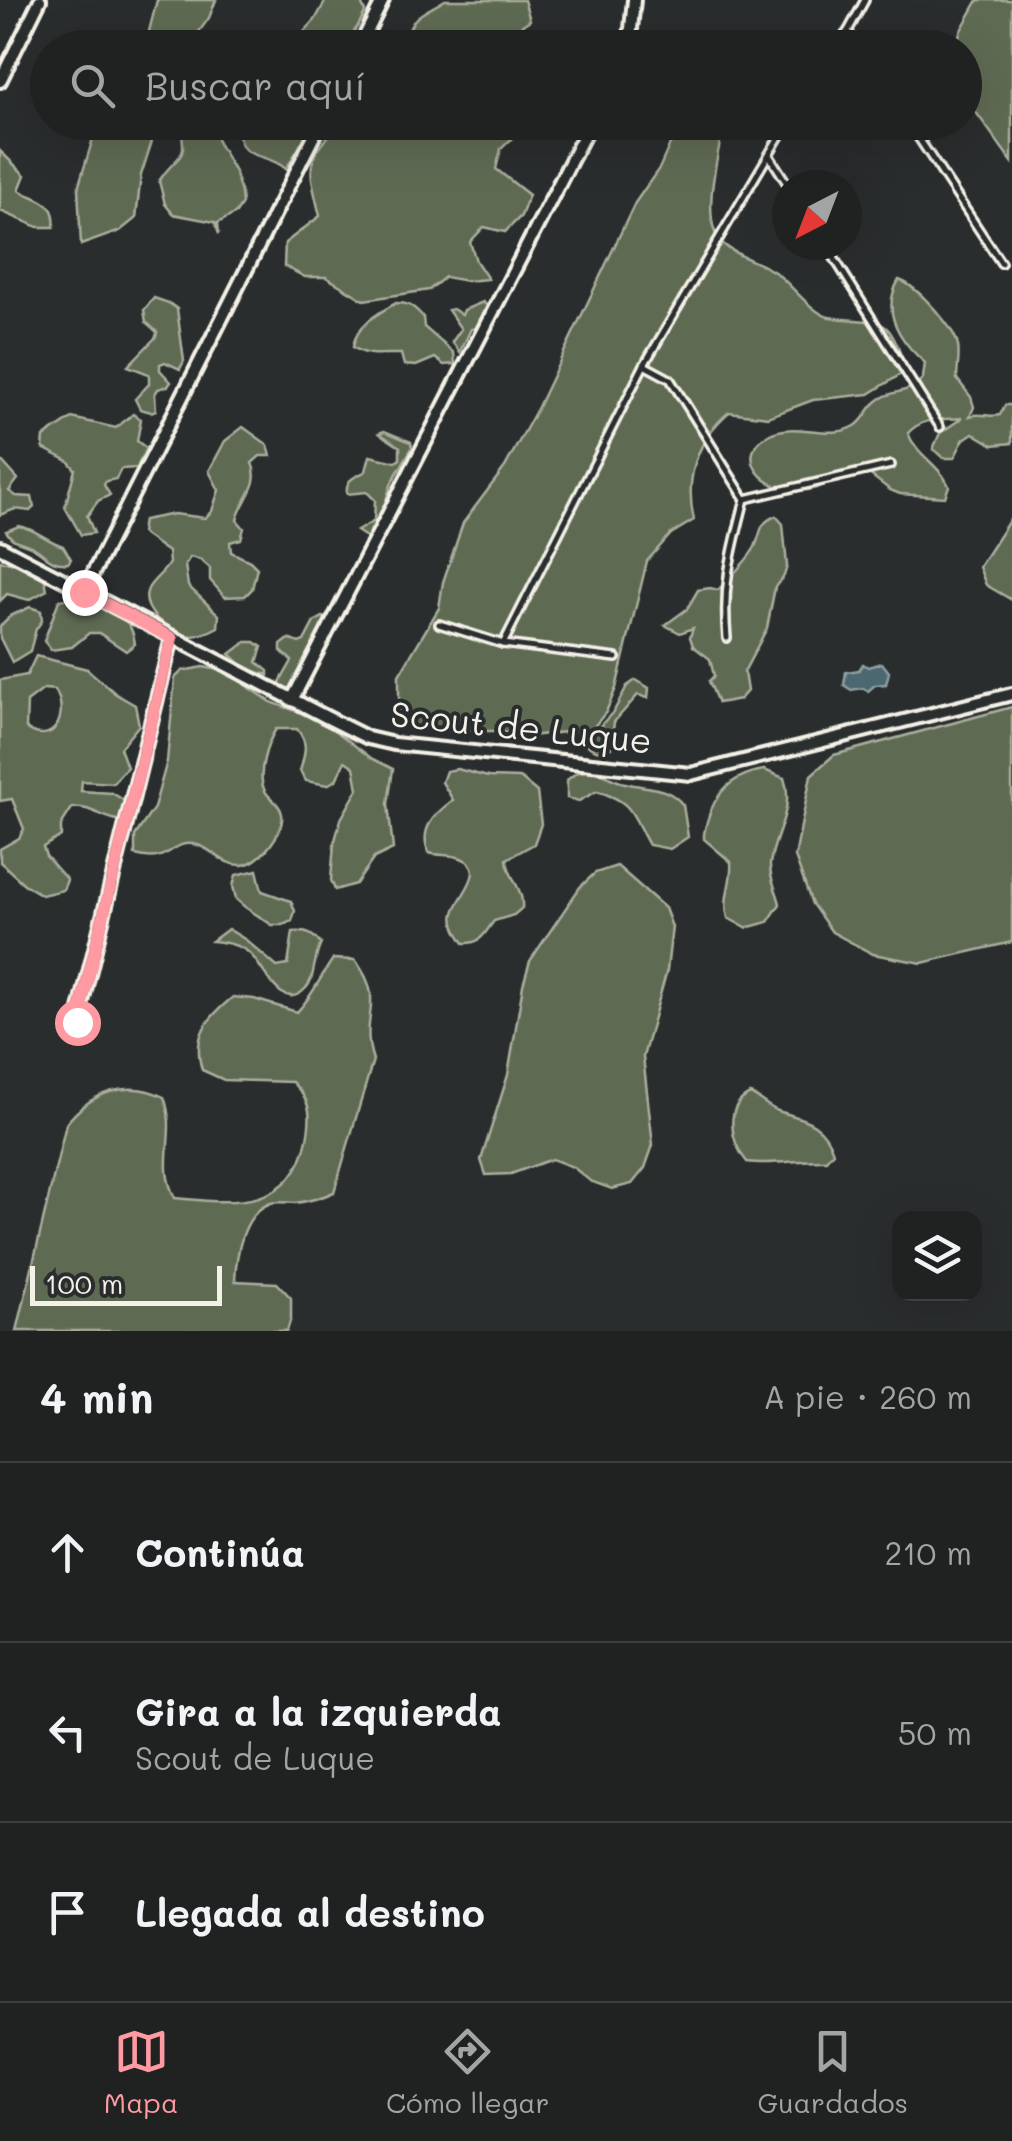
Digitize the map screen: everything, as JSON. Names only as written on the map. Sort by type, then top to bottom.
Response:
[{"type":"street","points":[[0,81],[40,0]]},
{"type":"street","points":[[368,30],[383,0]]},
{"type":"street","points":[[631,30],[634,0]]},
{"type":"street","points":[[84,592],[312,140]]},
{"type":"street","points":[[292,700],[582,140]]},
{"type":"street","name":"Scout de Luque","points":[[0,547],[379,742],[691,774],[1012,694]]},
{"type":"street","points":[[77,1022],[172,638]]},
{"type":"lane","points":[[849,30],[865,0]]},
{"type":"lane","points":[[502,644],[644,365],[777,140]]},
{"type":"lane","points":[[920,140],[1001,263]]},
{"type":"lane","points":[[769,154],[779,170]]},
{"type":"lane","points":[[835,260],[940,426]]},
{"type":"lane","points":[[644,365],[670,379],[745,500],[726,572],[727,638]]},
{"type":"lane","points":[[745,500],[891,465]]},
{"type":"lane","points":[[440,624],[502,644],[616,658]]},
{"type":"green space","points":[[157,0],[216,0],[200,30],[149,30]]},
{"type":"green space","points":[[326,0],[360,0],[365,12],[355,30],[306,30]]},
{"type":"green space","points":[[445,0],[524,0],[530,20],[515,30],[409,30],[418,17]]},
{"type":"green space","points":[[978,0],[1012,0],[1012,162],[982,121],[982,30],[961,30]]},
{"type":"green space","points":[[93,140],[152,140],[141,175],[136,218],[120,231],[81,245],[78,188]]},
{"type":"green space","points":[[182,140],[217,140],[235,172],[242,204],[236,213],[218,223],[219,234],[215,222],[173,214],[165,204],[159,181],[180,156]]},
{"type":"green space","points":[[240,140],[304,140],[286,169],[242,145]]},
{"type":"green space","points":[[325,140],[510,140],[501,149],[496,169],[529,195],[521,216],[505,232],[484,227],[470,242],[488,279],[445,277],[429,290],[364,300],[326,277],[305,277],[284,266],[285,243],[320,216],[312,165]]},
{"type":"green space","points":[[672,140],[721,140],[711,203],[715,233],[722,243],[776,273],[823,315],[881,324],[894,338],[906,371],[869,394],[813,400],[768,417],[729,412],[718,423],[701,447],[692,475],[694,520],[671,534],[647,561],[616,688],[606,712],[592,729],[530,736],[420,728],[399,717],[399,675],[439,608],[443,582],[463,523],[505,467],[538,407],[635,203],[660,167]]},
{"type":"green space","points":[[0,151],[25,175],[19,190],[49,206],[54,227],[38,227],[0,211]]},
{"type":"green space","points":[[899,280],[924,298],[956,338],[957,379],[971,397],[974,407],[970,416],[1000,415],[1005,405],[1012,405],[1012,443],[993,445],[973,433],[964,439],[954,458],[943,458],[933,449],[940,433],[962,418],[933,420],[914,428],[908,433],[912,441],[949,486],[945,497],[900,494],[864,470],[846,473],[823,486],[803,491],[770,483],[752,460],[759,442],[770,434],[790,429],[845,430],[858,424],[881,399],[912,387],[923,378],[925,363],[901,336],[892,315]]},
{"type":"green space","points":[[154,298],[177,309],[184,361],[180,369],[165,362],[160,364],[160,370],[171,382],[158,389],[156,410],[151,412],[140,409],[135,399],[149,384],[149,374],[128,366],[156,337],[157,332],[146,322],[144,310]]},
{"type":"green space","points":[[483,302],[495,313],[481,328],[471,329],[460,352],[452,342],[461,329],[448,310],[462,315],[464,310]]},
{"type":"green space","points":[[396,303],[414,308],[423,317],[424,327],[454,353],[455,364],[444,365],[435,358],[416,366],[404,365],[401,354],[370,354],[353,347],[363,326]]},
{"type":"green space","points":[[133,414],[141,419],[137,441],[146,448],[137,468],[121,469],[116,479],[106,481],[104,485],[110,495],[98,501],[87,516],[94,533],[81,535],[65,507],[75,469],[43,448],[44,437],[72,418],[116,428]]},
{"type":"green space","points":[[243,427],[268,445],[271,456],[260,456],[252,463],[255,478],[237,520],[244,528],[241,539],[230,542],[231,552],[257,568],[252,589],[245,596],[225,597],[210,580],[210,568],[190,557],[185,565],[188,586],[219,615],[218,627],[195,636],[180,634],[164,626],[148,604],[148,589],[169,563],[168,552],[141,533],[143,520],[174,514],[205,518],[212,511],[219,490],[209,471],[225,441]]},
{"type":"green space","points":[[384,431],[411,442],[412,448],[392,482],[378,525],[369,539],[357,531],[374,521],[375,500],[367,492],[347,494],[347,489],[352,479],[366,471],[370,456],[396,462],[400,459],[400,447],[379,433]]},
{"type":"green space","points":[[0,459],[18,479],[9,491],[16,496],[32,497],[34,507],[30,511],[15,509],[0,515]]},
{"type":"green space","points":[[776,516],[783,524],[787,566],[784,576],[775,587],[767,628],[744,672],[747,691],[740,699],[718,703],[709,681],[714,676],[710,659],[693,646],[693,628],[680,633],[665,625],[687,609],[698,590],[718,590],[752,553],[763,525]]},
{"type":"green space","points":[[1012,516],[1012,600],[986,585],[979,567]]},
{"type":"green space","points":[[19,526],[63,546],[71,559],[68,563],[55,562],[13,539],[6,531]]},
{"type":"green space","points":[[0,561],[37,569],[47,590],[29,600],[7,594],[0,601]]},
{"type":"green space","points":[[70,598],[120,615],[132,631],[135,644],[126,651],[99,633],[89,633],[72,647],[51,650],[44,641],[59,600]]},
{"type":"green space","points":[[30,607],[41,611],[42,621],[30,651],[12,662],[0,638],[0,626],[10,616]]},
{"type":"green space","points":[[323,617],[332,623],[318,638],[293,688],[287,690],[279,684],[292,661],[281,651],[281,645],[289,639],[304,641],[314,622]]},
{"type":"green space","points":[[246,642],[262,647],[257,662],[268,675],[246,669],[230,654]]},
{"type":"green space","points":[[36,656],[87,669],[135,705],[139,725],[120,748],[127,767],[113,783],[82,781],[81,791],[112,793],[130,804],[125,821],[72,808],[61,825],[61,836],[43,847],[67,880],[63,890],[42,895],[0,862],[0,849],[19,838],[24,829],[12,799],[0,801],[0,680],[27,675]],"holes":[[[44,689],[55,690],[61,709],[57,726],[44,734],[26,728],[27,702]]]},
{"type":"green space","points":[[203,667],[225,671],[271,702],[323,721],[371,758],[393,769],[388,804],[393,849],[374,858],[356,884],[335,890],[331,880],[341,819],[358,789],[354,767],[345,761],[336,780],[327,785],[306,781],[300,771],[305,744],[297,729],[276,729],[266,750],[262,783],[281,810],[282,821],[275,838],[256,859],[235,864],[193,844],[156,857],[135,855],[135,836],[154,808],[167,761],[175,678],[182,671]]},
{"type":"green space","points":[[636,680],[649,688],[648,698],[638,695],[614,722],[611,748],[591,748],[586,743],[588,739],[614,711],[627,686]]},
{"type":"green space","points":[[1012,707],[1012,942],[922,963],[873,954],[832,932],[812,904],[795,857],[811,775],[834,755]]},
{"type":"green space","points":[[457,769],[488,777],[520,778],[537,792],[541,824],[534,844],[507,859],[522,908],[494,921],[482,937],[470,943],[464,943],[459,936],[453,917],[473,869],[461,858],[429,853],[426,844],[430,823],[453,800],[442,782],[446,771]]},
{"type":"green space","points":[[587,770],[670,794],[683,805],[688,837],[670,849],[649,845],[631,811],[619,800],[597,791],[579,801],[567,798],[567,780]]},
{"type":"green space","points":[[764,770],[784,778],[787,789],[770,864],[780,904],[768,922],[746,928],[728,918],[731,862],[704,839],[704,834],[711,810],[723,791],[740,777]]},
{"type":"green space","points":[[617,866],[665,908],[672,927],[667,970],[643,1057],[653,1145],[645,1168],[632,1184],[612,1189],[552,1159],[511,1174],[486,1175],[481,1160],[508,1075],[530,961],[580,887],[595,873]]},
{"type":"green space","points":[[257,870],[262,891],[291,901],[295,911],[292,921],[272,925],[236,899],[236,875]]},
{"type":"green space","points":[[228,929],[277,967],[288,965],[293,932],[312,936],[321,944],[309,984],[297,995],[281,992],[245,950],[212,941]]},
{"type":"green space","points":[[333,959],[355,960],[370,987],[368,1031],[373,1060],[334,1192],[295,1203],[273,1202],[261,1208],[247,1225],[237,1260],[235,1281],[277,1283],[291,1298],[287,1331],[17,1331],[66,1124],[98,1097],[137,1089],[164,1097],[169,1124],[167,1172],[175,1198],[239,1201],[275,1190],[289,1179],[300,1162],[309,1130],[303,1095],[292,1082],[224,1080],[202,1070],[200,1038],[215,1013],[233,997],[297,1012]]},
{"type":"green space","points":[[750,1094],[774,1109],[812,1123],[824,1134],[833,1152],[826,1160],[747,1162],[732,1126],[736,1107]]},
{"type":"water","points":[[882,663],[889,672],[886,684],[875,685],[868,691],[851,690],[844,685],[846,672],[859,670],[863,664],[868,667]]},
{"type":"route","points":[[77,1022],[172,638],[84,592]]}]
